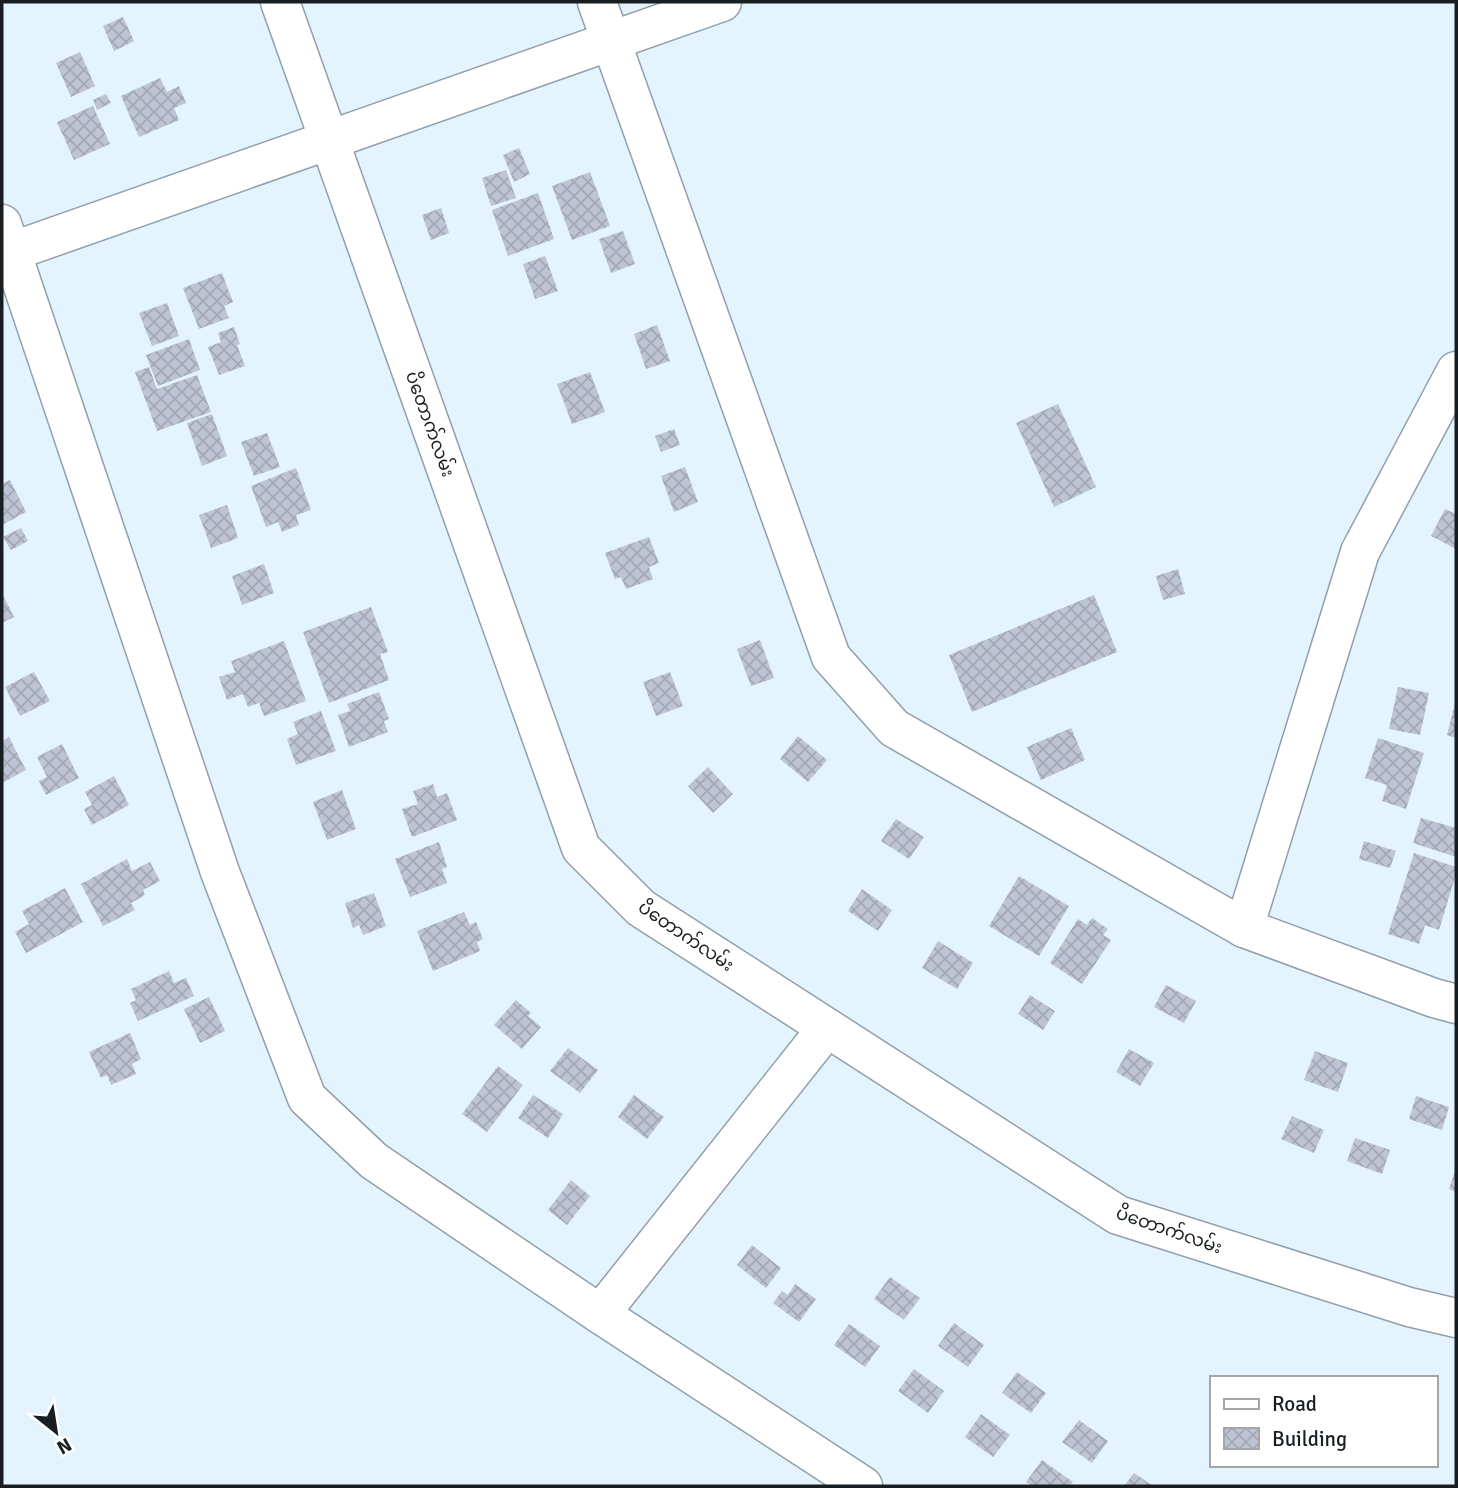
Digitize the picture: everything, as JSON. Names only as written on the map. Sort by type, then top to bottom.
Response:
[{"type":"street","name":"ပိတောက်လမ်း","points":[[280,2],[581,848],[641,908],[1118,1215],[1409,1307],[1456,1318]]},
{"type":"street","points":[[597,2],[831,657],[894,727],[1244,928],[1456,1004]]},
{"type":"street","points":[[722,2],[328,140],[5,243],[220,872],[307,1098],[374,1161],[600,1314],[863,1486]]},
{"type":"street","points":[[1244,928],[1360,552],[1456,371]]},
{"type":"street","points":[[600,1314],[827,1028]]},
{"type":"building","points":[[123,17],[134,41],[114,51],[103,26]]},
{"type":"building","points":[[80,52],[95,86],[71,97],[56,63]]},
{"type":"building","points":[[160,78],[167,92],[179,86],[186,103],[174,108],[179,120],[139,137],[121,96]]},
{"type":"building","points":[[106,94],[111,103],[97,110],[93,100]]},
{"type":"building","points":[[93,106],[110,144],[74,160],[57,122]]},
{"type":"building","points":[[519,148],[530,174],[514,182],[503,155]]},
{"type":"building","points":[[506,170],[516,198],[491,206],[482,178]]},
{"type":"building","points":[[590,172],[610,226],[572,240],[552,186]]},
{"type":"building","points":[[538,193],[554,239],[508,256],[492,210]]},
{"type":"building","points":[[441,208],[449,233],[431,240],[422,215]]},
{"type":"building","points":[[623,231],[635,264],[611,273],[599,239]]},
{"type":"building","points":[[545,256],[558,291],[535,299],[523,264]]},
{"type":"building","points":[[222,273],[233,302],[224,306],[229,318],[199,329],[183,288]]},
{"type":"building","points":[[167,303],[179,336],[152,346],[139,313]]},
{"type":"building","points":[[657,325],[670,361],[646,369],[634,334]]},
{"type":"building","points":[[234,327],[245,366],[219,375],[208,347],[221,342],[218,333]]},
{"type":"building","points":[[189,339],[200,370],[158,386],[146,355]]},
{"type":"building","points":[[149,367],[157,389],[197,375],[211,412],[157,431],[135,372]]},
{"type":"building","points":[[590,372],[605,412],[572,424],[557,384]]},
{"type":"building","points":[[1058,404],[1096,487],[1054,507],[1016,423]]},
{"type":"building","points":[[212,414],[227,456],[202,466],[187,423]]},
{"type":"building","points":[[674,429],[680,445],[661,452],[655,436]]},
{"type":"building","points":[[267,433],[280,467],[254,476],[241,442]]},
{"type":"building","points":[[685,467],[698,502],[674,512],[661,476]]},
{"type":"building","points":[[296,468],[311,510],[296,515],[299,525],[282,532],[278,522],[266,527],[251,486]]},
{"type":"building","points":[[10,480],[26,512],[2,525],[2,484]]},
{"type":"building","points":[[227,505],[238,538],[211,548],[199,515]]},
{"type":"building","points":[[1445,509],[1456,514],[1456,549],[1431,536]]},
{"type":"building","points":[[21,528],[28,541],[11,550],[3,537]]},
{"type":"building","points":[[649,537],[659,563],[649,567],[653,579],[626,589],[621,577],[615,579],[605,553]]},
{"type":"building","points":[[264,564],[274,593],[242,605],[232,576]]},
{"type":"building","points":[[1178,569],[1185,594],[1163,600],[1156,576]]},
{"type":"building","points":[[2,593],[14,617],[2,623]]},
{"type":"building","points":[[1094,595],[1117,652],[972,712],[949,655]]},
{"type":"building","points":[[371,607],[388,652],[380,654],[389,680],[329,703],[303,632]]},
{"type":"building","points":[[760,640],[774,678],[751,686],[737,649]]},
{"type":"building","points":[[284,641],[306,701],[264,716],[259,703],[248,707],[243,694],[227,700],[219,677],[235,672],[231,661]]},
{"type":"building","points":[[34,672],[50,701],[20,716],[5,687]]},
{"type":"building","points":[[670,672],[683,706],[656,716],[643,682]]},
{"type":"building","points":[[1398,687],[1429,693],[1420,735],[1389,729]]},
{"type":"building","points":[[379,692],[389,719],[384,721],[388,732],[349,747],[338,715],[350,711],[347,704]]},
{"type":"building","points":[[1456,703],[1456,738],[1447,735]]},
{"type":"building","points":[[321,711],[336,751],[296,765],[287,739],[298,734],[293,722]]},
{"type":"building","points":[[1071,728],[1085,760],[1041,780],[1027,747]]},
{"type":"building","points":[[798,736],[827,760],[808,782],[780,759]]},
{"type":"building","points":[[9,737],[26,770],[2,783],[2,741]]},
{"type":"building","points":[[1378,738],[1424,753],[1406,809],[1382,801],[1387,785],[1365,778]]},
{"type":"building","points":[[62,744],[79,778],[46,795],[39,781],[47,777],[37,757]]},
{"type":"building","points":[[708,767],[733,794],[713,813],[688,786]]},
{"type":"building","points":[[114,776],[129,805],[92,825],[84,809],[92,805],[85,792]]},
{"type":"building","points":[[433,784],[437,797],[447,793],[457,820],[412,837],[402,809],[418,804],[413,791]]},
{"type":"building","points":[[342,790],[356,829],[327,840],[313,802]]},
{"type":"building","points":[[1421,818],[1456,828],[1456,857],[1413,843]]},
{"type":"building","points":[[896,819],[924,837],[909,859],[881,841]]},
{"type":"building","points":[[1364,841],[1396,851],[1390,868],[1359,859]]},
{"type":"building","points":[[439,842],[447,867],[442,869],[447,883],[410,897],[395,859]]},
{"type":"building","points":[[1414,853],[1456,867],[1439,930],[1425,925],[1419,944],[1388,934]]},
{"type":"building","points":[[127,859],[132,871],[150,862],[160,881],[143,890],[145,895],[131,903],[135,910],[103,926],[81,884]]},
{"type":"building","points":[[1019,876],[1069,906],[1039,956],[989,926]]},
{"type":"building","points":[[65,888],[83,922],[26,953],[15,932],[29,924],[22,911]]},
{"type":"building","points":[[862,889],[892,910],[878,931],[848,911]]},
{"type":"building","points":[[374,893],[386,926],[363,935],[359,925],[353,928],[345,903]]},
{"type":"building","points":[[464,912],[470,925],[476,922],[483,939],[477,942],[480,951],[433,971],[417,931]]},
{"type":"building","points":[[1092,918],[1108,929],[1103,935],[1111,940],[1082,984],[1050,963],[1078,919],[1087,925]]},
{"type":"building","points":[[938,941],[973,963],[957,989],[922,968]]},
{"type":"building","points":[[169,971],[174,983],[186,978],[194,996],[138,1021],[130,1003],[136,1000],[131,989]]},
{"type":"building","points":[[1166,985],[1196,1001],[1184,1023],[1154,1007]]},
{"type":"building","points":[[1030,995],[1055,1011],[1043,1030],[1018,1014]]},
{"type":"building","points":[[209,997],[225,1031],[200,1043],[184,1009]]},
{"type":"building","points":[[516,1000],[531,1013],[528,1016],[541,1027],[522,1049],[494,1025]]},
{"type":"building","points":[[130,1033],[141,1059],[132,1064],[136,1074],[111,1085],[107,1075],[101,1078],[89,1052]]},
{"type":"building","points":[[568,1048],[598,1070],[580,1093],[550,1071]]},
{"type":"building","points":[[1129,1049],[1154,1063],[1140,1086],[1116,1072]]},
{"type":"building","points":[[1315,1051],[1348,1063],[1338,1092],[1304,1080]]},
{"type":"building","points":[[498,1066],[523,1085],[487,1132],[462,1114]]},
{"type":"building","points":[[533,1095],[563,1114],[548,1138],[518,1118]]},
{"type":"building","points":[[634,1095],[664,1117],[647,1139],[618,1117]]},
{"type":"building","points":[[1416,1096],[1449,1107],[1442,1130],[1409,1119]]},
{"type":"building","points":[[1292,1116],[1324,1130],[1314,1153],[1281,1139]]},
{"type":"building","points":[[1355,1138],[1390,1150],[1382,1174],[1347,1161]]},
{"type":"building","points":[[1456,1168],[1456,1192],[1449,1189]]},
{"type":"building","points":[[571,1180],[590,1196],[567,1225],[548,1210]]},
{"type":"building","points":[[752,1245],[781,1268],[766,1288],[737,1265]]},
{"type":"building","points":[[890,1277],[920,1298],[904,1320],[874,1299]]},
{"type":"building","points":[[795,1284],[816,1299],[799,1322],[773,1303],[782,1291],[788,1295]]},
{"type":"building","points":[[954,1323],[984,1345],[968,1367],[938,1346]]},
{"type":"building","points":[[849,1324],[880,1346],[865,1367],[834,1345]]},
{"type":"building","points":[[914,1369],[944,1391],[928,1413],[898,1391]]},
{"type":"building","points":[[1017,1372],[1046,1393],[1031,1413],[1002,1393]]},
{"type":"building","points":[[981,1414],[1010,1435],[993,1457],[965,1437]]},
{"type":"building","points":[[1079,1420],[1108,1441],[1092,1463],[1062,1442]]},
{"type":"building","points":[[1042,1460],[1073,1482],[1069,1486],[1032,1486],[1026,1482]]},
{"type":"building","points":[[1134,1473],[1153,1486],[1124,1486]]}]
